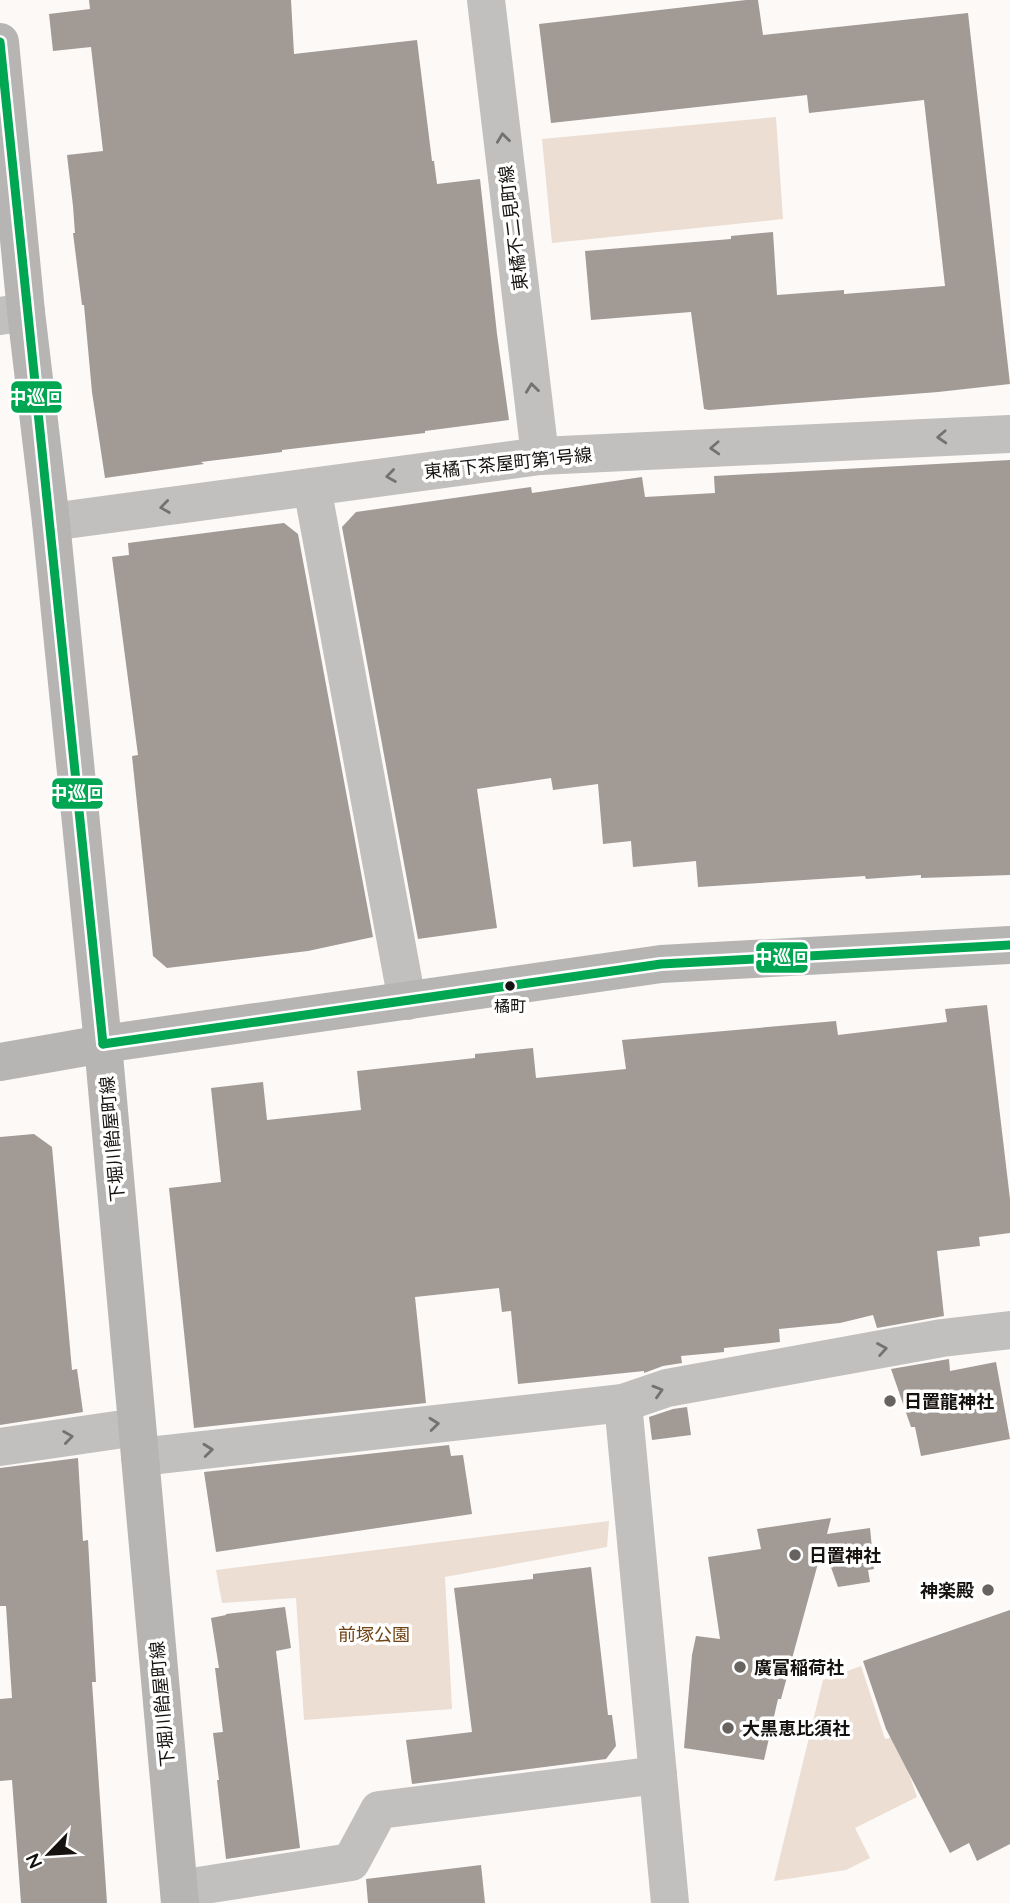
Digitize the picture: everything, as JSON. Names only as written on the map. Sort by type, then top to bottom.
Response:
[{"type":"street","name":"東橘不二見町線","points":[[486,0],[540,456]]},
{"type":"street","name":"下堀川飴屋町線","points":[[0,42],[13,314],[51,522],[103,1044],[179,1896]]},
{"type":"street","name":"東橘下茶屋町第1号線","points":[[51,522],[540,456],[1010,434]]},
{"type":"street","points":[[312,487],[407,1001]]},
{"type":"street","points":[[0,1062],[103,1044],[661,964],[1010,945]]},
{"type":"street","points":[[0,1447],[138,1442],[623,1403],[681,1386],[942,1338],[1010,1330]]},
{"type":"street","points":[[623,1403],[670,1903]]},
{"type":"street","points":[[179,1896],[351,1862],[379,1810],[658,1775]]},
{"type":"green space","points":[[776,117],[783,219],[552,243],[542,139]]},
{"type":"green space","name":"前塚公園","points":[[609,1521],[607,1547],[445,1577],[452,1709],[304,1720],[296,1598],[222,1603],[216,1570]]},
{"type":"green space","points":[[861,1666],[885,1739],[896,1736],[917,1797],[855,1828],[870,1858],[846,1870],[774,1881],[823,1680]]},
{"type":"building","points":[[89,0],[291,0],[294,54],[417,40],[437,184],[480,179],[509,420],[282,450],[105,478],[73,233],[67,155],[103,151],[91,47],[53,51],[49,14],[90,9]]},
{"type":"building","points":[[758,0],[763,35],[968,13],[1010,384],[709,410],[704,409],[691,312],[591,320],[585,251],[731,239],[731,236],[773,232],[777,295],[844,290],[844,294],[945,286],[924,100],[809,113],[807,95],[551,123],[539,24]]},
{"type":"building","points":[[1010,460],[1010,875],[921,878],[921,875],[866,879],[865,876],[698,887],[696,861],[633,867],[631,841],[603,844],[598,784],[553,790],[551,778],[477,789],[497,928],[418,939],[342,527],[356,512],[531,487],[532,493],[642,477],[645,497],[715,493],[714,476]]},
{"type":"building","points":[[284,523],[298,534],[373,937],[308,951],[167,968],[153,956],[132,756],[138,755],[112,557],[129,555],[128,543]]},
{"type":"building","points":[[987,1005],[1010,1199],[1010,1233],[979,1237],[980,1246],[937,1251],[944,1316],[877,1328],[873,1315],[840,1323],[779,1329],[780,1342],[681,1356],[682,1363],[644,1373],[518,1384],[511,1311],[502,1312],[499,1288],[415,1297],[426,1403],[194,1428],[169,1188],[221,1182],[211,1088],[263,1082],[267,1120],[361,1110],[357,1071],[475,1058],[475,1054],[533,1048],[536,1078],[626,1069],[622,1040],[836,1021],[838,1035],[947,1022],[945,1009]]},
{"type":"building","points":[[34,1134],[52,1147],[72,1370],[77,1369],[83,1412],[0,1425],[0,1137]]},
{"type":"building","points":[[949,1359],[950,1371],[996,1362],[1010,1439],[921,1456],[915,1427],[911,1427],[891,1369]]},
{"type":"building","points":[[687,1407],[691,1435],[652,1440],[649,1417]]},
{"type":"building","points":[[449,1445],[451,1456],[463,1455],[472,1514],[216,1552],[204,1472]]},
{"type":"building","points":[[78,1458],[83,1541],[88,1540],[96,1682],[92,1682],[107,1903],[21,1903],[12,1780],[0,1781],[0,1699],[12,1698],[6,1606],[0,1606],[0,1468]]},
{"type":"building","points":[[831,1518],[827,1534],[870,1528],[874,1569],[868,1570],[870,1582],[838,1587],[823,1545],[781,1699],[778,1699],[764,1760],[684,1748],[696,1636],[720,1639],[708,1557],[761,1549],[757,1529]]},
{"type":"building","points":[[591,1567],[608,1715],[612,1715],[616,1746],[606,1759],[412,1784],[406,1740],[472,1732],[454,1588],[533,1579],[533,1574]]},
{"type":"building","points":[[285,1607],[291,1648],[276,1651],[300,1848],[226,1859],[213,1733],[223,1732],[215,1668],[219,1668],[211,1618]]},
{"type":"building","points":[[1010,1610],[1010,1844],[977,1861],[969,1843],[950,1853],[886,1729],[863,1661]]},
{"type":"building","points":[[481,1865],[485,1903],[368,1903],[366,1879]]},
{"type":"transit line","name":"中巡回","points":[[0,42],[103,1044]]},
{"type":"transit line","name":"中巡回","points":[[103,1044],[661,964],[1010,945]]},
{"type":"place","name":"橘町","points":[[510,986]]},
{"type":"place","name":"日置龍神社","points":[[890,1401]]},
{"type":"place","name":"日置神社","points":[[795,1555]]},
{"type":"place","name":"神楽殿","points":[[988,1590]]},
{"type":"place","name":"廣富稲荷社","points":[[740,1667]]},
{"type":"place","name":"大黒恵比須社","points":[[728,1728]]}]
